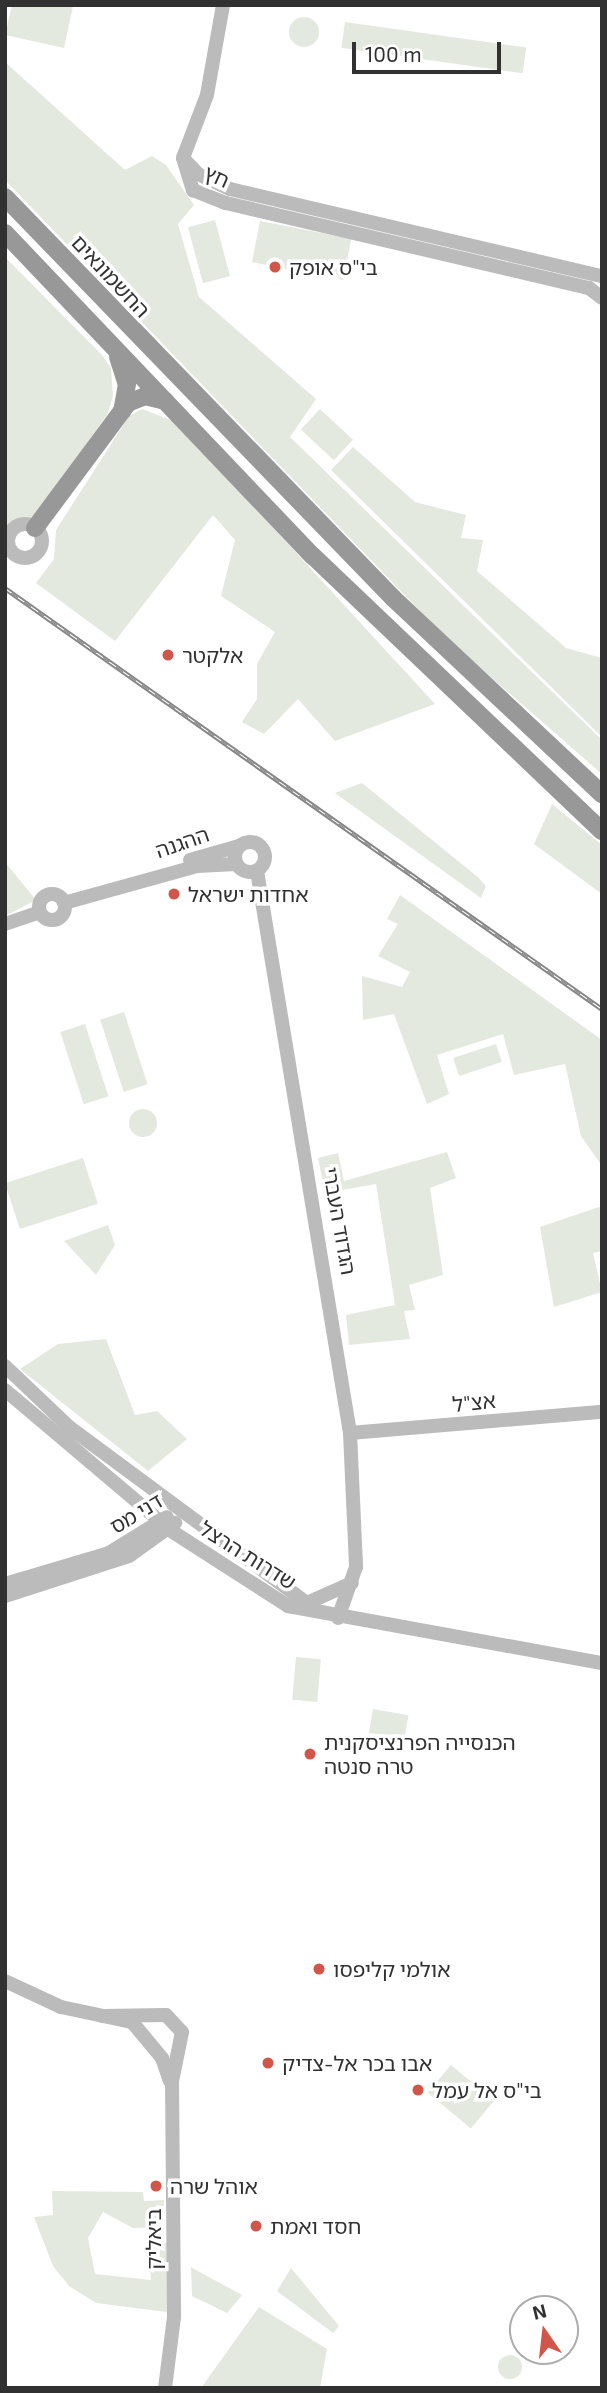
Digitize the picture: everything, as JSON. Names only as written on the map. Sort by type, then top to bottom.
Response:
[{"type":"highway","name":"החשמונאים","points":[[5,197],[393,598],[602,794]]},
{"type":"highway","points":[[5,233],[338,580],[602,831]]},
{"type":"highway","points":[[114,349],[127,384],[122,411]]},
{"type":"highway","points":[[35,528],[122,411],[145,396],[165,401]]},
{"type":"street","points":[[183,158],[206,96],[223,5]]},
{"type":"street","name":"חץ","points":[[183,158],[198,174],[230,189],[602,276]]},
{"type":"street","name":"חץ","points":[[183,158],[188,186],[211,198],[589,288],[602,298]]},
{"type":"street","points":[[20,525],[35,528],[42,541],[30,557],[11,550],[7,535],[20,525]]},
{"type":"street","points":[[239,846],[236,863],[257,871]]},
{"type":"street","name":"הגדוד העברי","points":[[239,846],[262,847],[265,860],[257,871],[357,1433]]},
{"type":"street","name":"ההגנה","points":[[5,924],[39,912],[46,895],[64,903],[239,846]]},
{"type":"street","name":"ההגנה","points":[[140,879],[236,863]]},
{"type":"street","name":"שדרות הרצל","points":[[5,1366],[51,1412],[179,1511],[307,1604],[353,1582]]},
{"type":"street","name":"שדרות הרצל","points":[[5,1390],[170,1529],[270,1597],[338,1618],[550,1650],[602,1663]]},
{"type":"street","name":"אצ\"ל","points":[[357,1433],[602,1412]]},
{"type":"street","points":[[338,1618],[353,1582],[353,1458],[357,1433]]},
{"type":"street","name":"דני מס","points":[[5,1596],[113,1563],[150,1545],[170,1529],[179,1511]]},
{"type":"street","name":"דני מס","points":[[5,1584],[109,1553],[170,1529]]},
{"type":"street","points":[[5,1981],[61,2007],[103,2016],[132,2022],[152,2044],[179,2043],[179,2022],[162,2015],[103,2016]]},
{"type":"street","points":[[152,2044],[149,2024],[162,2015]]},
{"type":"street","name":"ביאליק","points":[[165,2388],[174,2317],[172,2089],[179,2043]]},
{"type":"street","name":"ביאליק","points":[[152,2044],[172,2089]]},
{"type":"shaded area","points":[[12,5],[73,6],[64,48],[5,35]]},
{"type":"shaded area","points":[[304,17],[315,21],[319,32],[315,43],[304,47],[293,43],[289,32],[293,21]]},
{"type":"shaded area","points":[[345,22],[526,47],[523,73],[341,48]]},
{"type":"shaded area","points":[[5,62],[125,170],[152,156],[166,165],[194,205],[178,224],[199,297],[316,399],[290,437],[602,740],[602,774],[444,636],[5,180]]},
{"type":"shaded area","points":[[215,220],[230,276],[203,283],[188,227]]},
{"type":"shaded area","points":[[260,221],[351,239],[343,280],[252,262]]},
{"type":"shaded area","points":[[5,257],[102,355],[111,368],[113,396],[107,415],[33,519],[6,526]]},
{"type":"shaded area","points":[[142,409],[176,422],[435,704],[335,741],[298,699],[264,734],[242,722],[257,699],[257,664],[275,632],[221,596],[235,540],[213,515],[115,641],[36,583],[54,559],[56,530],[129,416]]},
{"type":"shaded area","points":[[320,409],[353,440],[334,460],[301,429]]},
{"type":"shaded area","points":[[353,447],[415,502],[466,515],[461,538],[483,540],[477,571],[566,648],[602,658],[602,737],[331,470]]},
{"type":"shaded area","points":[[362,783],[479,878],[486,886],[481,898],[335,793]]},
{"type":"shaded area","points":[[552,804],[602,845],[602,894],[534,844]]},
{"type":"shaded area","points":[[5,862],[36,900],[5,916]]},
{"type":"shaded area","points":[[400,895],[602,1040],[602,1166],[581,1136],[565,1064],[514,1075],[503,1034],[437,1055],[449,1094],[427,1104],[394,1014],[363,1020],[362,976],[402,987],[410,972],[378,956],[398,924],[387,919]]},
{"type":"shaded area","points":[[124,1012],[147,1084],[124,1092],[100,1020]]},
{"type":"shaded area","points":[[85,1024],[108,1096],[84,1104],[60,1032]]},
{"type":"shaded area","points":[[496,1044],[502,1062],[459,1076],[453,1058]]},
{"type":"shaded area","points":[[143,1109],[153,1113],[157,1123],[153,1133],[143,1137],[133,1133],[129,1123],[133,1113]]},
{"type":"shaded area","points":[[447,1152],[456,1178],[430,1188],[443,1275],[409,1285],[415,1310],[404,1311],[410,1339],[349,1345],[346,1315],[395,1305],[376,1184],[325,1193],[318,1158],[338,1153],[344,1181]]},
{"type":"shaded area","points":[[83,1158],[98,1204],[20,1229],[5,1183]]},
{"type":"shaded area","points":[[602,1206],[602,1251],[593,1253],[602,1292],[554,1307],[540,1227]]},
{"type":"shaded area","points":[[108,1225],[115,1245],[96,1275],[64,1241]]},
{"type":"shaded area","points":[[106,1339],[135,1415],[157,1411],[187,1439],[148,1471],[20,1369],[58,1344]]},
{"type":"shaded area","points":[[296,1657],[321,1659],[317,1702],[292,1700]]},
{"type":"shaded area","points":[[373,1709],[408,1715],[404,1739],[369,1733]]},
{"type":"shaded area","points":[[451,2065],[494,2101],[471,2129],[428,2093]]},
{"type":"shaded area","points":[[52,2191],[143,2192],[144,2201],[164,2200],[163,2227],[133,2228],[103,2212],[88,2238],[95,2274],[151,2280],[148,2243],[167,2243],[167,2312],[96,2303],[69,2286],[53,2266],[34,2217],[53,2215]]},
{"type":"shaded area","points":[[191,2267],[242,2295],[227,2313],[192,2296]]},
{"type":"shaded area","points":[[291,2268],[339,2326],[333,2333],[277,2291]]},
{"type":"shaded area","points":[[259,2307],[327,2349],[320,2388],[201,2388]]},
{"type":"shaded area","points":[[509,2355],[509,2365],[522,2365],[521,2372],[510,2379],[499,2372],[498,2367],[499,2362]]},
{"type":"railway","points":[[5,588],[602,1009]]},
{"type":"place","name":"בי\"ס אופק","points":[[275,267]]},
{"type":"place","name":"אלקטר","points":[[168,655]]},
{"type":"place","name":"אחדות ישראל","points":[[174,894]]},
{"type":"place","name":"הכנסייה הפרנציסקנית טרה סנטה","points":[[310,1754]]},
{"type":"place","name":"אולמי קליפסו","points":[[319,1969]]},
{"type":"place","name":"אבו בכר אל-צדיק","points":[[268,2063]]},
{"type":"place","name":"בי\"ס אל עמל","points":[[418,2090]]},
{"type":"place","name":"אוהל שרה","points":[[156,2186]]},
{"type":"place","name":"חסד ואמת","points":[[256,2226]]}]
